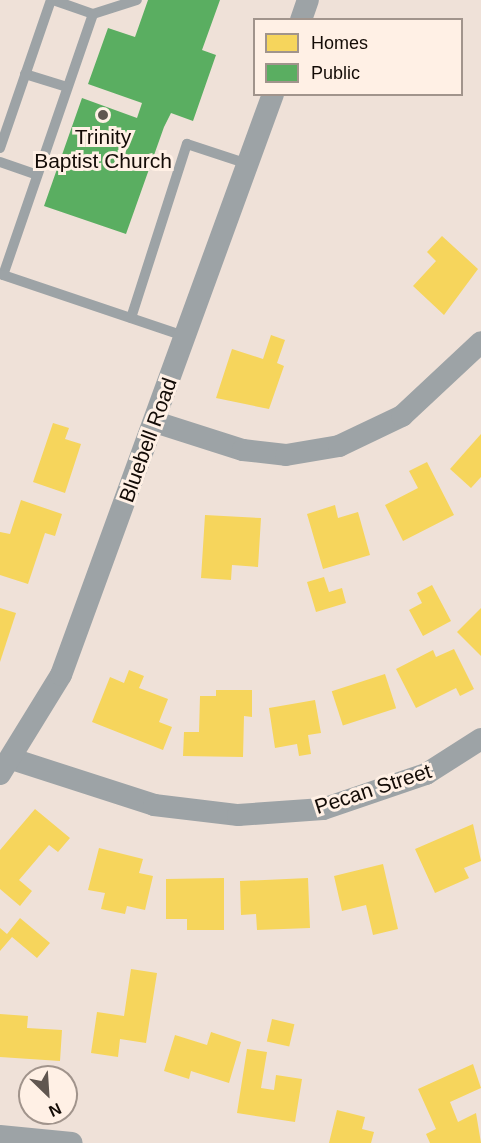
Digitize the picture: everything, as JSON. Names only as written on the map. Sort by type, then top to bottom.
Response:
[{"type":"street","points":[[302,18],[308,0]]},
{"type":"street","name":"Bluebell Road","points":[[6,766],[61,675],[272,96]]},
{"type":"street","points":[[155,422],[243,450],[286,455],[339,446],[402,416],[481,342]]},
{"type":"street","name":"Pecan Street","points":[[6,766],[154,806],[238,815],[323,808],[426,774],[481,739]]},
{"type":"street","points":[[0,1136],[72,1143]]},
{"type":"lane","points":[[0,148],[52,0],[93,14],[137,0]]},
{"type":"lane","points":[[93,14],[3,275],[184,336]]},
{"type":"lane","points":[[25,74],[67,87]]},
{"type":"lane","points":[[131,318],[187,144],[248,164]]},
{"type":"lane","points":[[0,162],[37,175]]},
{"type":"building: Homes","points":[[442,236],[478,269],[444,315],[413,286],[436,261],[427,252]]},
{"type":"building: Homes","points":[[271,335],[285,340],[277,363],[284,366],[269,409],[216,398],[232,349],[263,359]]},
{"type":"building: Homes","points":[[53,423],[69,428],[65,439],[81,444],[65,493],[33,482]]},
{"type":"building: Homes","points":[[481,434],[481,477],[471,488],[450,469]]},
{"type":"building: Homes","points":[[427,462],[454,515],[403,541],[385,505],[418,488],[409,471]]},
{"type":"building: Homes","points":[[21,500],[62,514],[55,536],[45,533],[28,584],[0,575],[0,532],[10,534]]},
{"type":"building: Homes","points":[[335,505],[338,518],[358,512],[370,555],[323,569],[307,514]]},
{"type":"building: Homes","points":[[205,515],[261,518],[258,567],[232,565],[231,580],[201,578]]},
{"type":"building: Homes","points":[[324,577],[329,592],[342,588],[346,603],[316,612],[307,582]]},
{"type":"building: Homes","points":[[432,585],[451,621],[423,636],[409,610],[422,603],[417,593]]},
{"type":"building: Homes","points":[[0,608],[16,613],[0,662]]},
{"type":"building: Homes","points":[[481,608],[481,656],[457,632]]},
{"type":"building: Homes","points":[[454,649],[474,689],[460,696],[456,688],[416,708],[396,669],[433,650],[436,657]]},
{"type":"building: Homes","points":[[129,670],[144,676],[139,688],[168,699],[159,722],[172,727],[163,750],[92,722],[110,677],[124,683]]},
{"type":"building: Homes","points":[[385,674],[396,708],[343,726],[332,691]]},
{"type":"building: Homes","points":[[216,690],[252,690],[252,717],[244,716],[243,757],[183,756],[184,732],[199,732],[200,696],[216,696]]},
{"type":"building: Homes","points":[[315,700],[321,733],[308,735],[311,754],[299,756],[297,744],[275,748],[269,708]]},
{"type":"building: Homes","points":[[35,809],[70,838],[58,852],[49,845],[19,880],[32,891],[20,906],[0,889],[0,850]]},
{"type":"building: Homes","points":[[473,824],[481,861],[464,868],[469,878],[435,893],[415,849]]},
{"type":"building: Homes","points":[[99,848],[143,859],[139,873],[153,876],[145,910],[127,906],[125,914],[101,909],[105,893],[88,890]]},
{"type":"building: Homes","points":[[383,864],[398,929],[373,935],[366,905],[342,911],[334,876]]},
{"type":"building: Homes","points":[[224,878],[224,930],[187,930],[187,919],[166,919],[166,879]]},
{"type":"building: Homes","points":[[308,878],[310,928],[257,930],[256,914],[241,915],[240,881]]},
{"type":"building: Homes","points":[[20,918],[50,943],[37,958],[12,937],[0,951],[0,928],[7,934]]},
{"type":"building: Homes","points":[[131,969],[157,973],[146,1043],[120,1039],[118,1057],[91,1053],[97,1012],[124,1016]]},
{"type":"building: Homes","points":[[0,1014],[28,1016],[27,1028],[62,1030],[60,1061],[0,1057]]},
{"type":"building: Homes","points":[[272,1019],[294,1024],[289,1047],[267,1041]]},
{"type":"building: Homes","points":[[211,1032],[241,1042],[229,1083],[191,1071],[189,1079],[164,1071],[175,1035],[207,1045]]},
{"type":"building: Homes","points":[[247,1049],[267,1052],[261,1088],[274,1090],[276,1075],[302,1079],[295,1122],[237,1113]]},
{"type":"building: Homes","points":[[473,1064],[481,1088],[450,1102],[458,1122],[476,1113],[481,1143],[430,1143],[426,1134],[436,1129],[418,1089]]},
{"type":"building: Homes","points":[[337,1110],[365,1117],[362,1129],[374,1132],[371,1143],[329,1143]]},
{"type":"building: Public","name":"Trinity Baptist Church","points":[[148,0],[220,0],[202,50],[216,55],[193,121],[171,113],[126,234],[44,206],[82,98],[137,118],[142,103],[88,84],[108,28],[135,37]]},
{"type":"place","name":"Trinity Baptist Church","points":[[103,115]]}]
